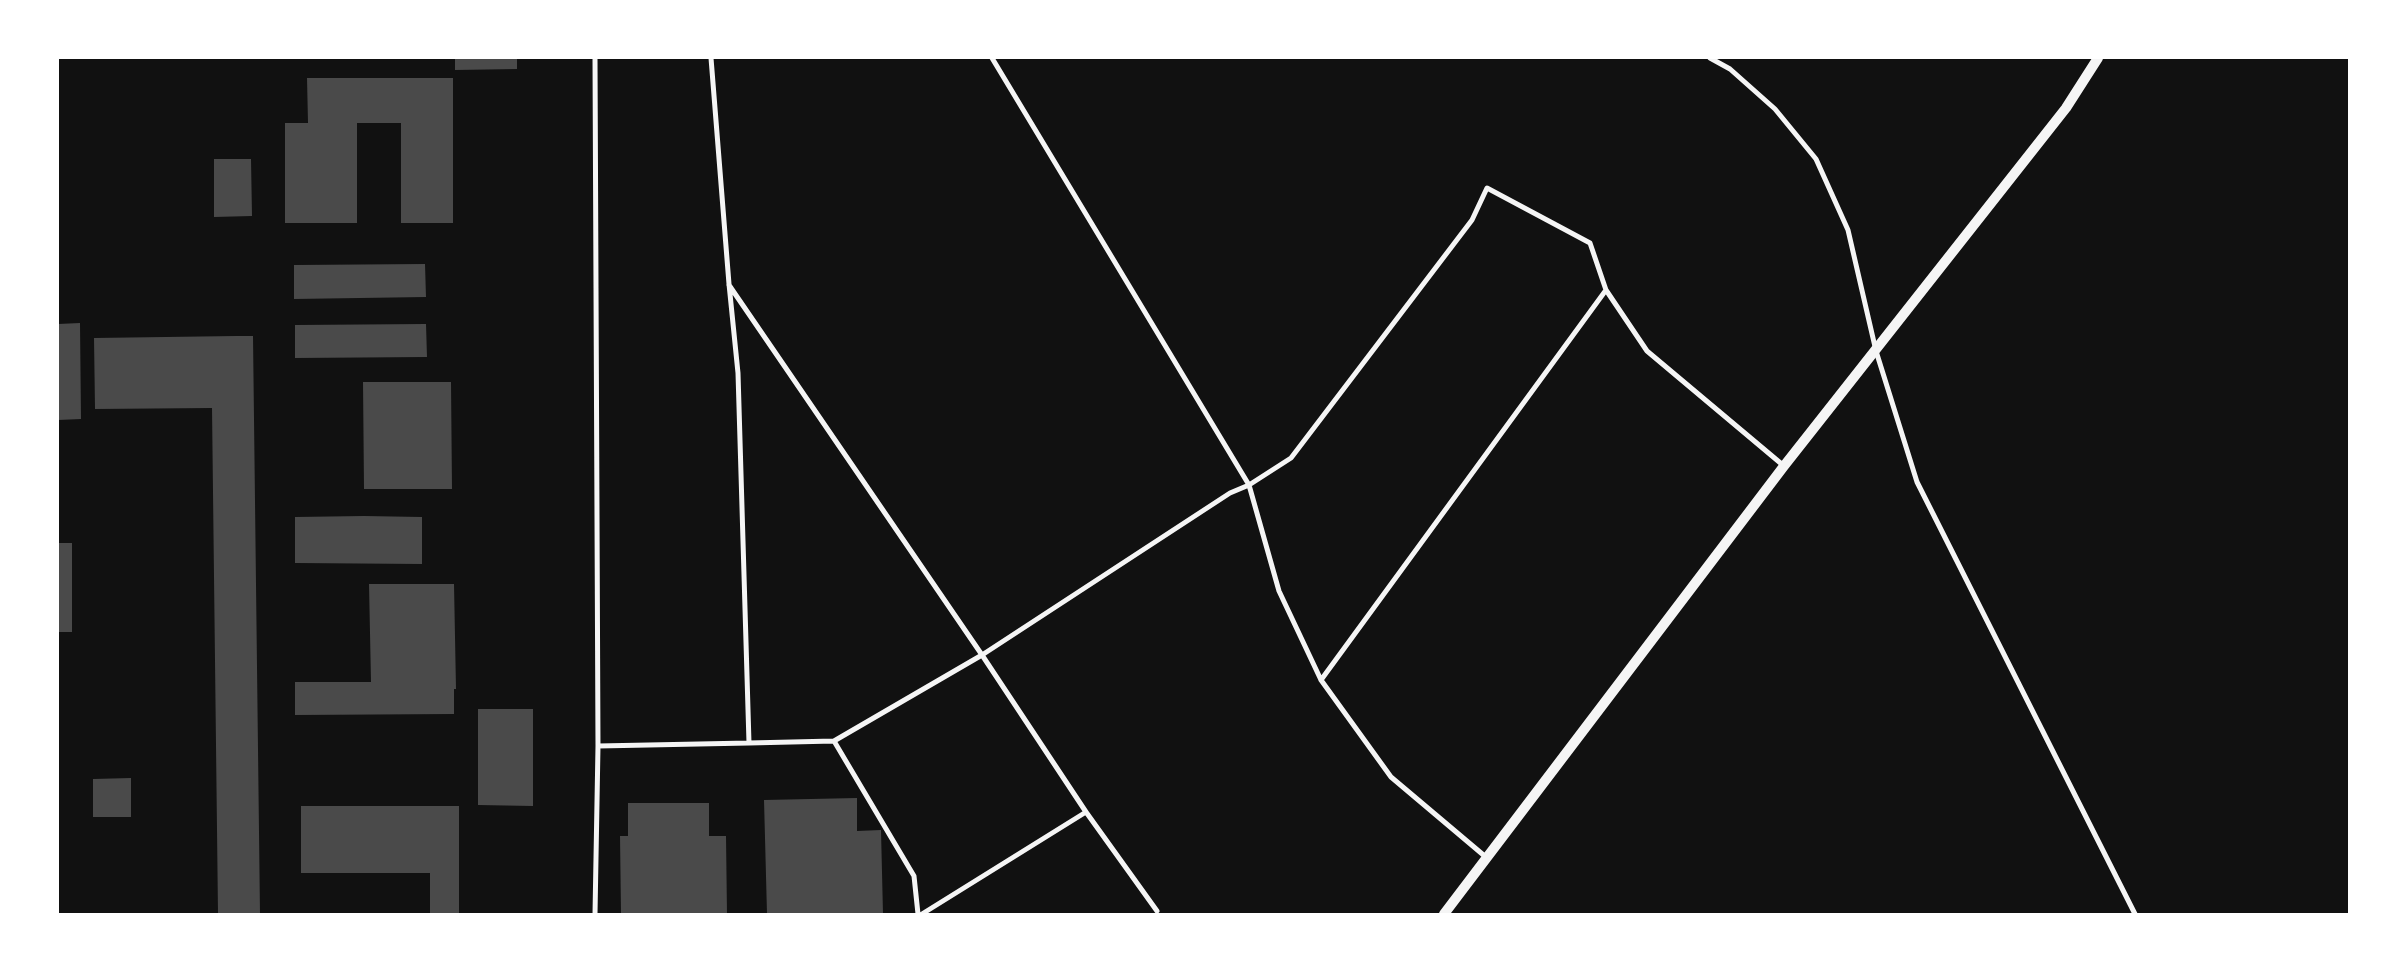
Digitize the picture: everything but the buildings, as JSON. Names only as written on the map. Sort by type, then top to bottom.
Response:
[{"type":"main road","points":[[1444,914],[1784,466],[2066,108],[2098,58]]},
{"type":"street","points":[[595,58],[598,746],[595,914]]},
{"type":"street","points":[[711,58],[738,373],[749,743]]},
{"type":"street","points":[[992,58],[1249,485],[1279,591],[1322,680],[1391,777],[1488,858]]},
{"type":"street","points":[[1710,58],[1730,69],[1775,109],[1816,159],[1848,230],[1876,351],[1917,482],[2135,914]]},
{"type":"street","points":[[598,746],[834,741],[982,655],[1230,493],[1249,485],[1291,458],[1472,220],[1487,188],[1590,242],[1606,290],[1647,351],[1784,466]]},
{"type":"street","points":[[729,284],[982,655],[1086,812],[1157,911]]},
{"type":"street","points":[[1322,680],[1606,290]]},
{"type":"street","points":[[834,741],[914,876],[920,914],[1086,812]]}]
